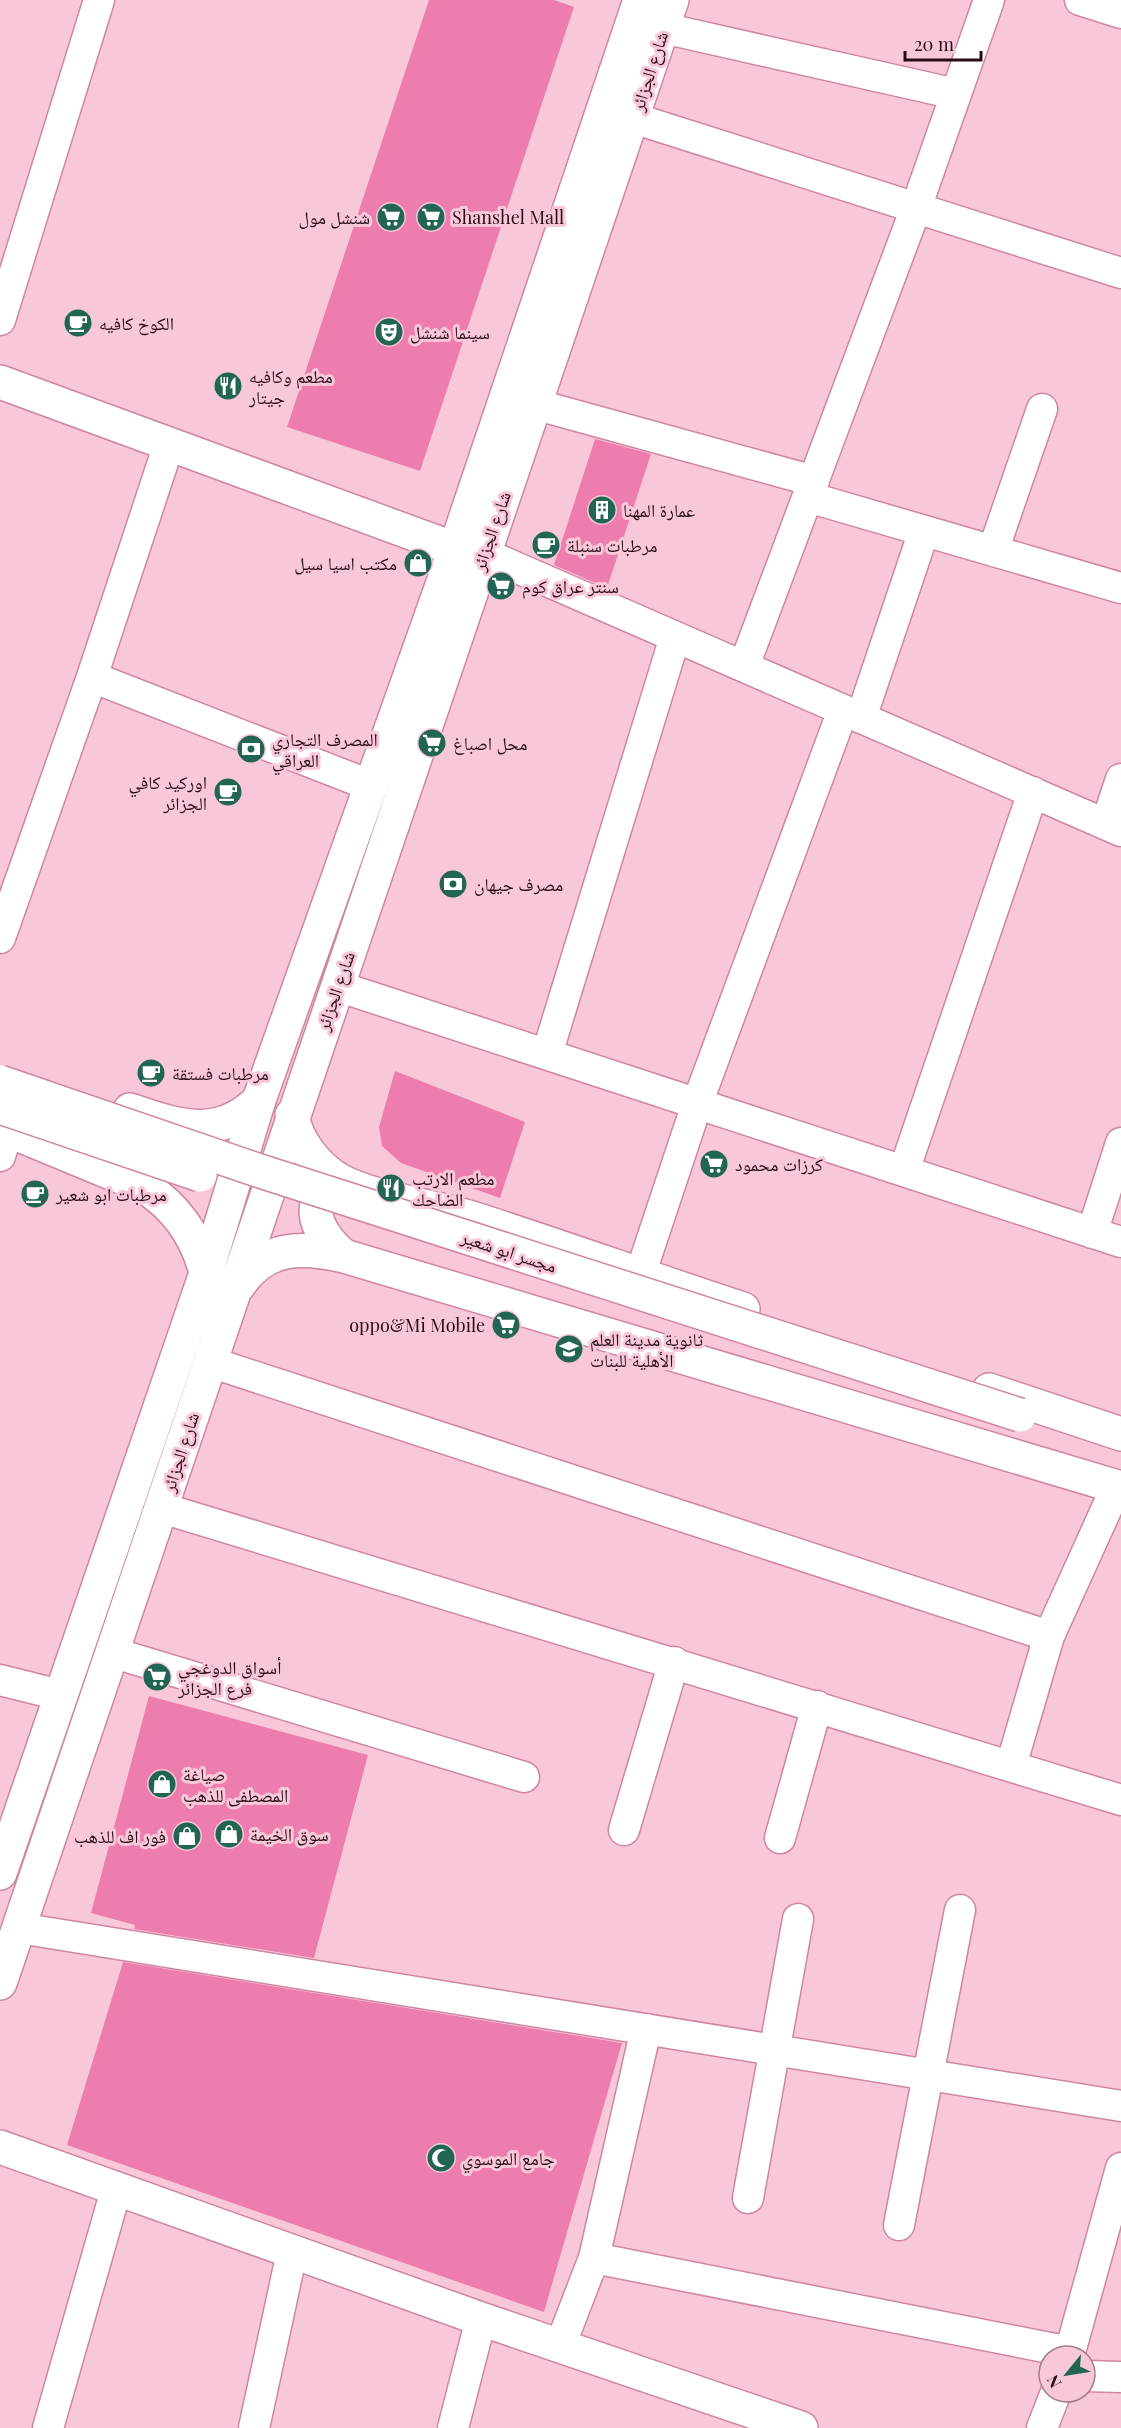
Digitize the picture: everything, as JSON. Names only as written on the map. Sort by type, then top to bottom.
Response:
[{"type":"main road","name":"شارع الجزائر","points":[[0,1983],[210,1362],[239,1285],[292,1115],[337,986],[640,0]]},
{"type":"main road","name":"شارع الجزائر","points":[[0,1873],[206,1273],[259,1100],[372,786],[469,551],[534,404],[668,14]]},
{"type":"main road","points":[[0,382],[469,551]]},
{"type":"main road","points":[[0,1067],[186,1127],[226,1123],[246,1114],[259,1100]]},
{"type":"main road","name":"مجسر ابو شعير","points":[[0,1082],[1016,1425]]},
{"type":"main road","points":[[292,1115],[295,1129],[312,1157],[339,1179],[354,1187],[473,1218],[1121,1434]]},
{"type":"main road","points":[[145,1187],[167,1188],[182,1182],[190,1174],[195,1159],[192,1146],[166,1122]]},
{"type":"main road","points":[[2,1130],[145,1187],[162,1198],[176,1211],[201,1256],[206,1273]]},
{"type":"main road","name":"مجسر ابو شعير","points":[[2,1130],[250,1192],[1016,1425]]},
{"type":"main road","points":[[344,1256],[323,1237],[315,1215],[318,1204],[325,1195],[334,1189],[354,1187]]},
{"type":"main road","points":[[239,1285],[260,1261],[278,1254],[300,1250],[344,1256],[1119,1485]]},
{"type":"main road","points":[[1016,1425],[1121,1439]]},
{"type":"main road","points":[[1016,1425],[1119,1485]]},
{"type":"main road","points":[[0,2147],[482,2319],[801,2428]]},
{"type":"street","points":[[0,320],[99,0]]},
{"type":"street","points":[[744,666],[916,208],[989,0]]},
{"type":"street","points":[[1080,0],[1121,13]]},
{"type":"street","points":[[668,14],[956,94]]},
{"type":"street","points":[[633,118],[1121,273]]},
{"type":"street","points":[[534,404],[811,489],[924,531],[1121,588]]},
{"type":"street","points":[[993,551],[1042,409]]},
{"type":"street","points":[[0,938],[8,891],[92,677],[169,444]]},
{"type":"street","points":[[640,1275],[697,1104],[924,531]]},
{"type":"street","points":[[469,551],[744,666],[1114,827],[1121,779]]},
{"type":"street","points":[[547,1054],[675,637]]},
{"type":"street","points":[[92,677],[372,786]]},
{"type":"street","points":[[904,1171],[1033,792]]},
{"type":"street","points":[[337,986],[1121,1242]]},
{"type":"street","points":[[1092,1233],[1121,1143]]},
{"type":"street","points":[[210,1362],[1049,1636]]},
{"type":"street","points":[[1011,1766],[1049,1636],[1119,1485]]},
{"type":"street","points":[[162,1508],[674,1662],[1121,1800]]},
{"type":"street","points":[[111,1652],[524,1777]]},
{"type":"street","points":[[624,1830],[674,1662]]},
{"type":"street","points":[[0,1680],[60,1695]]},
{"type":"street","points":[[780,1838],[817,1706]]},
{"type":"street","points":[[899,2225],[960,1910]]},
{"type":"street","points":[[748,2198],[798,1919]]},
{"type":"street","points":[[19,1928],[1121,2106]]},
{"type":"street","points":[[560,2346],[594,2258],[646,2029]]},
{"type":"street","points":[[1078,2344],[1121,2168]]},
{"type":"street","points":[[48,2428],[116,2190]]},
{"type":"street","points":[[254,2428],[292,2252]]},
{"type":"street","points":[[594,2258],[1037,2353]]},
{"type":"street","points":[[453,2428],[482,2319]]},
{"type":"street","points":[[1097,2369],[1121,2377]]},
{"type":"street","points":[[1042,2428],[1051,2404]]},
{"type":"building","name":"Shanshel Mall","points":[[429,0],[554,0],[574,7],[420,471],[287,427]]},
{"type":"building","name":"عمارة المهنا","points":[[595,439],[651,454],[607,588],[554,565]]},
{"type":"building","points":[[395,1071],[525,1122],[500,1198],[401,1163],[382,1146],[379,1127]]},
{"type":"building","name":"سوق الخيمة","points":[[149,1696],[368,1755],[314,1958],[134,1929],[135,1925],[91,1913]]},
{"type":"building","points":[[123,1962],[622,2043],[544,2312],[67,2145]]},
{"type":"place","name":"شنشل مول","points":[[391,217]]},
{"type":"place","name":"Shanshel Mall","points":[[431,217]]},
{"type":"place","name":"الكوخ كافيه","points":[[78,323]]},
{"type":"place","name":"سينما شنشل","points":[[389,332]]},
{"type":"place","name":"مطعم وكافيه جيتار","points":[[228,386]]},
{"type":"place","name":"عمارة المهنا","points":[[602,510]]},
{"type":"place","name":"مرطبات سنبلة","points":[[546,545]]},
{"type":"place","name":"مكتب اسيا سيل","points":[[418,563]]},
{"type":"place","name":"سنتر عراق كوم","points":[[501,586]]},
{"type":"place","name":"محل اصباغ","points":[[432,743]]},
{"type":"place","name":"المصرف التجاري العراقي","points":[[251,749]]},
{"type":"place","name":"اوركيد كافي الجزائر","points":[[228,792]]},
{"type":"place","name":"مصرف جيهان","points":[[453,884]]},
{"type":"place","name":"مرطبات فستقة","points":[[151,1073]]},
{"type":"place","name":"كرزات محمود","points":[[714,1164]]},
{"type":"place","name":"مطعم الارتب الضاحك","points":[[391,1188]]},
{"type":"place","name":"مرطبات ابو شعير","points":[[35,1194]]},
{"type":"place","name":"oppo&Mi Mobile","points":[[506,1325]]},
{"type":"place","name":"ثانوية مدينة العلم الأهلية للبنات","points":[[569,1349]]},
{"type":"place","name":"أسواق الدوغجي فرع الجزائر","points":[[157,1677]]},
{"type":"place","name":"صياغة المصطفى للذهب","points":[[162,1784]]},
{"type":"place","name":"سوق الخيمة","points":[[229,1834]]},
{"type":"place","name":"فور اف للذهب","points":[[187,1836]]},
{"type":"place","name":"جامع الموسوي","points":[[441,2158]]}]
